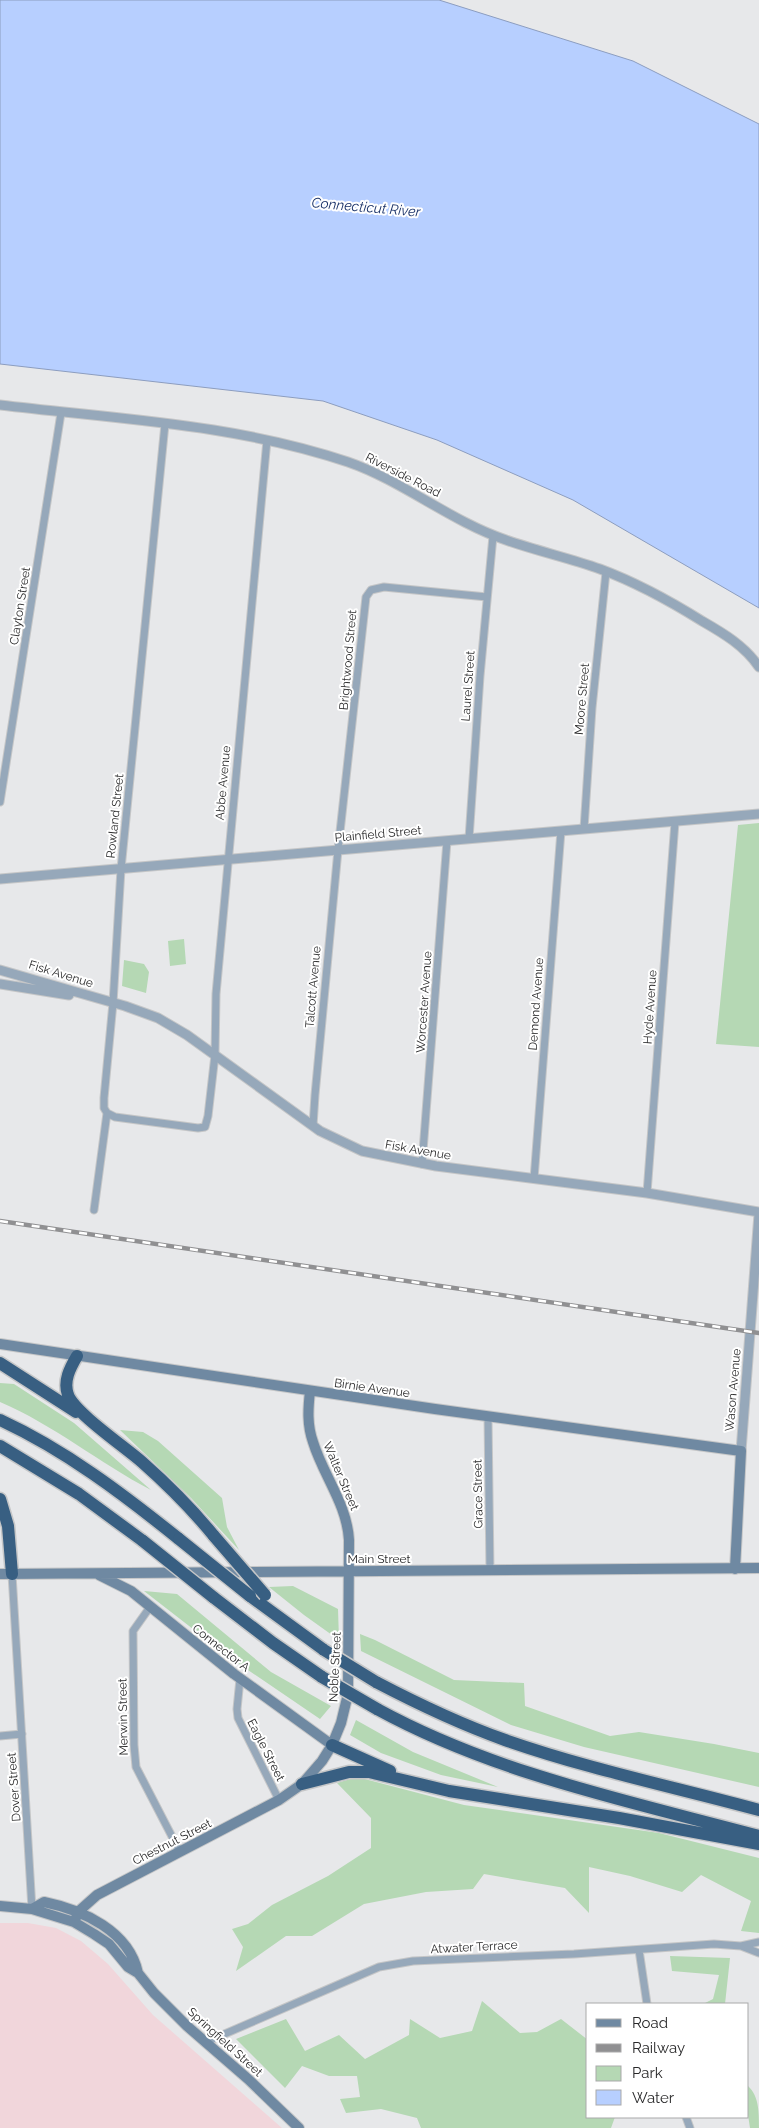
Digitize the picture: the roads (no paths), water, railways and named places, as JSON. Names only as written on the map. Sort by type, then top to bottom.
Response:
[{"type":"highway","points":[[77,1356],[66,1379],[68,1396],[77,1409],[176,1493],[265,1595],[306,1638]]},
{"type":"highway","points":[[0,1363],[117,1441]]},
{"type":"highway","points":[[0,1420],[37,1439],[88,1471],[138,1506],[250,1596],[306,1638],[376,1682],[443,1716],[505,1740],[563,1758],[759,1810]]},
{"type":"highway","points":[[0,1446],[73,1490],[143,1541],[273,1643],[322,1677],[377,1709],[443,1742],[519,1770],[759,1836]]},
{"type":"highway","points":[[0,1535],[2,1505]]},
{"type":"highway","points":[[2,1505],[10,1538],[6,1574]]},
{"type":"highway","points":[[332,1745],[416,1782]]},
{"type":"highway","points":[[302,1784],[349,1772],[369,1772],[448,1791],[612,1816],[759,1844]]},
{"type":"main road","name":"Birnie Avenue","points":[[0,1344],[488,1417],[741,1451]]},
{"type":"main road","name":"Walter Street","points":[[310,1391],[308,1412],[311,1436],[348,1524],[350,1572]]},
{"type":"main road","name":"Wason Avenue","points":[[735,1568],[741,1451]]},
{"type":"main road","name":"Main Street","points":[[6,1574],[759,1568]]},
{"type":"main road","name":"Noble Street","points":[[279,1800],[302,1784],[318,1767],[332,1745],[341,1723],[348,1694],[350,1572]]},
{"type":"main road","name":"Connector A","points":[[94,1573],[126,1588],[240,1679],[332,1745]]},
{"type":"main road","name":"Chestnut Street","points":[[74,1922],[78,1911],[97,1895],[279,1800]]},
{"type":"main road","points":[[32,1909],[44,1902],[78,1911]]},
{"type":"main road","points":[[0,1906],[32,1909],[74,1922]]},
{"type":"main road","name":"Springfield Street","points":[[78,1911],[99,1923],[122,1942],[135,1960],[138,1973]]},
{"type":"main road","name":"Springfield Street","points":[[74,1922],[109,1944],[128,1967],[138,1973],[154,1993],[260,2090],[298,2128]]},
{"type":"street","name":"Riverside Road","points":[[0,405],[165,424],[267,440],[330,456],[368,470],[463,522],[493,536],[606,572],[654,594],[713,627],[738,644],[759,667]]},
{"type":"street","name":"Clayton Street","points":[[0,802],[62,413]]},
{"type":"street","name":"Rowland Street","points":[[94,1210],[107,1113],[104,1108],[104,1098],[113,1003],[121,868],[165,424]]},
{"type":"street","name":"Abbe Avenue","points":[[107,1113],[115,1117],[198,1128],[205,1127],[208,1116],[215,1055],[216,994],[267,440]]},
{"type":"street","name":"Laurel Street","points":[[470,839],[480,676],[493,536]]},
{"type":"street","name":"Moore Street","points":[[584,829],[592,708],[606,572]]},
{"type":"street","name":"Brightwood Street","points":[[338,850],[354,719],[364,603],[368,592],[375,588],[388,588],[487,597]]},
{"type":"street","name":"Plainfield Street","points":[[0,879],[759,814]]},
{"type":"street","name":"Hyde Avenue","points":[[647,1193],[675,822]]},
{"type":"street","name":"Demond Avenue","points":[[534,1179],[561,831]]},
{"type":"street","name":"Worcester Avenue","points":[[422,1164],[447,841]]},
{"type":"street","name":"Talcott Avenue","points":[[313,1126],[314,1095],[338,850]]},
{"type":"street","name":"Fisk Avenue","points":[[0,970],[136,1010],[162,1020],[215,1055],[313,1126],[336,1140],[362,1151],[422,1164],[647,1193],[759,1213]]},
{"type":"street","name":"Fisk Avenue","points":[[0,984],[113,1003]]},
{"type":"street","name":"Wason Avenue","points":[[741,1451],[759,1213]]},
{"type":"street","name":"Grace Street","points":[[488,1417],[490,1571]]},
{"type":"street","name":"Dover Street","points":[[6,1574],[22,1734],[32,1909]]},
{"type":"street","name":"Merwin Street","points":[[150,1607],[136,1624],[133,1631],[136,1767],[180,1852]]},
{"type":"street","name":"Eagle Street","points":[[240,1679],[238,1718],[279,1800]]},
{"type":"street","points":[[0,1736],[22,1734]]},
{"type":"street","name":"Atwater Terrace","points":[[206,2042],[392,1964],[413,1961],[638,1950],[714,1944],[741,1946],[759,1942]]},
{"type":"street","points":[[741,1946],[759,1953]]},
{"type":"street","points":[[638,1950],[647,2003]]},
{"type":"water","name":"Connecticut River","points":[[0,0],[439,0],[633,61],[759,124],[759,608],[573,500],[437,440],[323,401],[0,364]]},
{"type":"railway","points":[[0,1221],[759,1333]]}]
